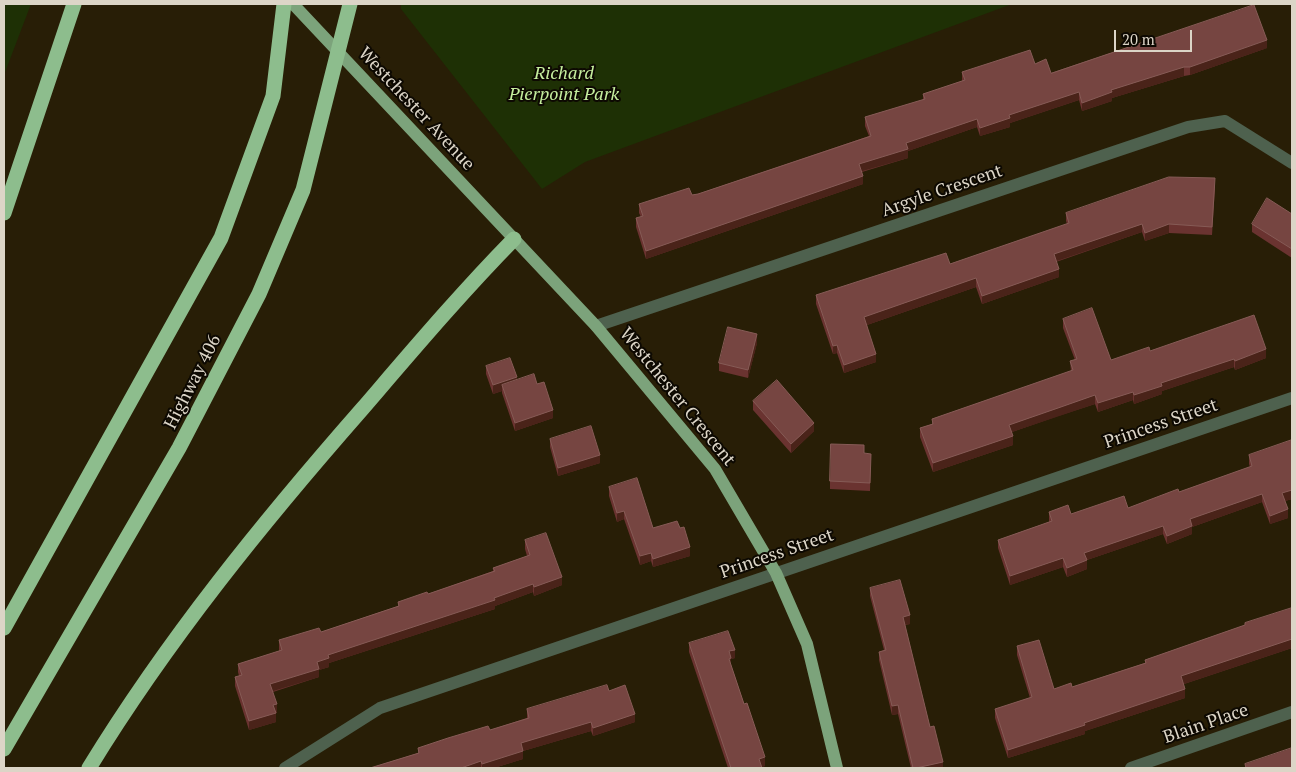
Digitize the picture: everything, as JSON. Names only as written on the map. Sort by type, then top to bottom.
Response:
[{"type":"highway","points":[[4,628],[221,238],[273,96],[284,4]]},
{"type":"highway","name":"Highway 406","points":[[4,749],[179,448],[259,294],[303,190],[350,4]]},
{"type":"highway","points":[[4,213],[74,6]]},
{"type":"highway","points":[[89,768],[121,715],[159,661],[264,524],[469,286],[514,239]]},
{"type":"main road","name":"Westchester Avenue","points":[[293,4],[514,239]]},
{"type":"main road","name":"Westchester Crescent","points":[[514,239],[596,326],[715,469],[776,573],[807,644],[837,768]]},
{"type":"street","name":"Argyle Crescent","points":[[596,326],[1188,127],[1225,121],[1292,163]]},
{"type":"street","name":"Princess Street","points":[[285,768],[380,708],[1292,398]]},
{"type":"street","name":"Blain Place","points":[[1131,768],[1292,712]]},
{"type":"green space","points":[[4,4],[31,4],[4,75]]},
{"type":"green space","name":"Richard Pierpoint Park","points":[[401,4],[1012,4],[585,162],[542,189],[401,9]]},
{"type":"building","points":[[1254,5],[1267,40],[1190,67],[1184,67],[1111,90],[1112,92],[1082,103],[1079,92],[1009,115],[1010,118],[980,128],[977,119],[906,143],[908,149],[859,164],[863,176],[646,251],[636,218],[643,216],[639,204],[689,188],[692,195],[698,194],[871,136],[865,117],[925,99],[923,94],[965,80],[962,72],[1030,50],[1035,64],[1046,59],[1051,73]]},
{"type":"building","points":[[1169,177],[1215,178],[1212,227],[1169,224],[1145,233],[1142,224],[1054,254],[1059,269],[982,296],[976,278],[864,317],[876,354],[844,365],[837,345],[833,346],[816,295],[946,253],[950,264],[1069,223],[1066,213]]},
{"type":"building","points":[[1267,198],[1292,214],[1292,249],[1252,224]]},
{"type":"building","points":[[1092,308],[1111,360],[1149,347],[1150,351],[1254,315],[1266,349],[1235,361],[1234,359],[1161,383],[1162,386],[1134,395],[1133,392],[1098,403],[1095,395],[1009,425],[1013,436],[933,463],[920,428],[933,424],[932,419],[1073,370],[1070,361],[1077,359],[1063,319]]},
{"type":"building","points":[[728,327],[757,334],[748,370],[719,363]]},
{"type":"building","points":[[510,358],[517,377],[493,385],[486,366]]},
{"type":"building","points":[[534,374],[537,384],[544,382],[553,410],[515,423],[502,385]]},
{"type":"building","points":[[777,380],[814,423],[791,444],[753,401]]},
{"type":"building","points":[[591,426],[600,455],[558,468],[550,439]]},
{"type":"building","points":[[1292,440],[1292,490],[1282,493],[1288,509],[1270,516],[1262,494],[1190,519],[1192,526],[1167,536],[1163,526],[1084,553],[1087,560],[1067,568],[1063,558],[1010,576],[998,540],[1052,521],[1049,512],[1068,505],[1071,514],[1124,496],[1128,508],[1178,489],[1179,492],[1252,466],[1249,455]]},
{"type":"building","points":[[831,444],[864,445],[864,453],[871,454],[870,483],[830,481]]},
{"type":"building","points":[[637,478],[653,528],[677,521],[680,528],[684,527],[690,547],[653,559],[651,553],[640,556],[624,511],[617,513],[609,487]]},
{"type":"building","points":[[546,533],[562,577],[534,587],[533,584],[494,598],[495,600],[328,655],[329,658],[317,662],[319,669],[270,684],[277,704],[273,705],[276,713],[249,721],[235,677],[242,675],[238,664],[282,650],[279,640],[319,628],[321,632],[399,606],[398,602],[427,592],[428,594],[495,571],[493,568],[530,555],[525,540]]},
{"type":"building","points":[[900,580],[910,615],[903,617],[930,727],[934,726],[943,762],[916,768],[913,768],[898,705],[892,706],[879,652],[886,650],[870,588]]},
{"type":"building","points":[[1292,608],[1292,639],[1181,676],[1185,689],[1008,750],[995,709],[1032,697],[1017,646],[1039,640],[1054,689],[1071,683],[1072,687],[1146,663],[1145,660],[1245,625],[1245,623]]},
{"type":"building","points":[[728,631],[735,650],[729,651],[731,658],[729,659],[744,704],[747,703],[765,757],[759,759],[762,768],[731,768],[689,643]]},
{"type":"building","points":[[607,685],[609,691],[625,685],[635,714],[593,728],[591,722],[521,743],[523,751],[482,764],[481,761],[461,768],[370,768],[419,753],[418,748],[448,738],[488,726],[490,730],[529,718],[527,709]]},
{"type":"building","points":[[1292,748],[1292,768],[1246,768],[1245,764]]}]
